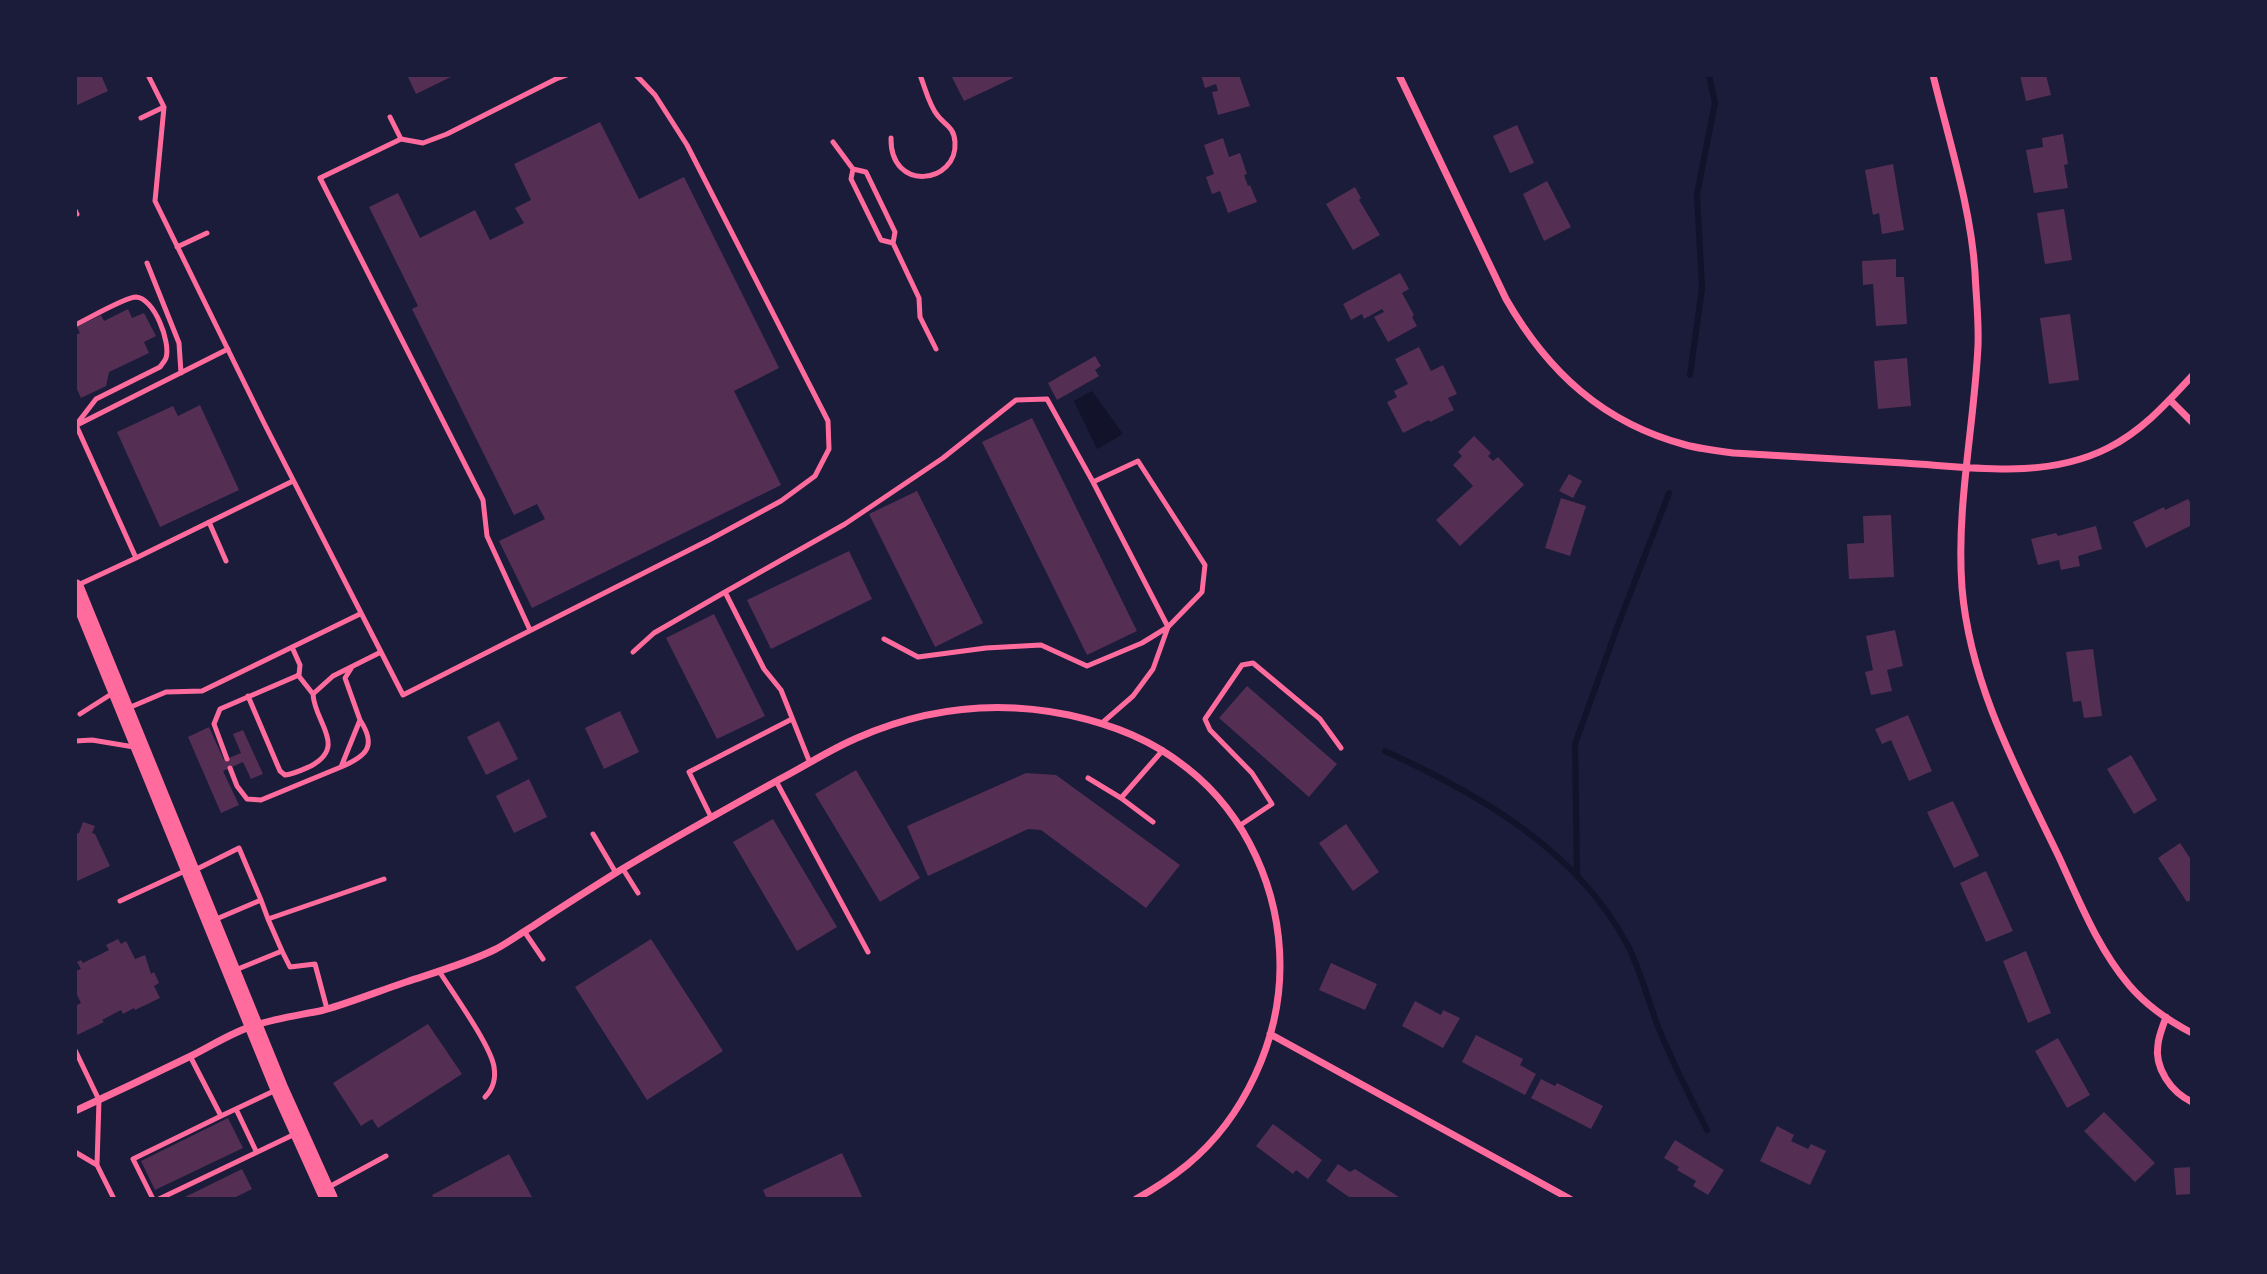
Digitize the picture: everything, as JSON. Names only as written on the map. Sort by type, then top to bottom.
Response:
[{"type":"main road","points":[[75,587],[279,1088],[326,1194]]},
{"type":"street","points":[[1399,75],[1506,299],[1523,328],[1543,355],[1573,386],[1608,412],[1646,432],[1686,446],[1734,453],[2032,469],[2082,459],[2107,449],[2152,418],[2192,376]]},
{"type":"street","points":[[1933,75],[1966,212],[1975,268],[1978,344],[1961,528],[1962,590],[1972,646],[1990,706],[2006,746],[2102,948],[2130,986],[2166,1017],[2192,1033]]},
{"type":"street","points":[[2170,400],[2192,422]]},
{"type":"street","points":[[75,1111],[253,1025],[327,1009],[495,949],[675,836],[856,738],[904,722],[977,706],[1014,707],[1101,723],[1144,739],[1195,774],[1239,826],[1266,879],[1274,908],[1279,939],[1278,1000],[1258,1068],[1237,1108],[1215,1138],[1189,1164],[1163,1184],[1136,1199]]},
{"type":"street","points":[[2166,1017],[2158,1044],[2158,1063],[2175,1091],[2192,1102]]},
{"type":"street","points":[[1270,1034],[1570,1199]]},
{"type":"lane","points":[[148,75],[164,107],[155,201],[293,481],[403,695],[709,540],[780,501],[815,476],[829,449],[828,421],[687,145],[655,95],[636,75]]},
{"type":"lane","points":[[530,630],[486,536],[483,500],[320,178],[401,139],[423,143],[435,138],[567,75]]},
{"type":"lane","points":[[891,138],[894,160],[910,174],[921,177],[942,170],[954,153],[952,131],[937,115],[920,75]]},
{"type":"lane","points":[[141,118],[164,107]]},
{"type":"lane","points":[[390,117],[401,139]]},
{"type":"lane","points":[[833,142],[853,169],[866,172],[895,232],[893,243],[919,298],[920,317],[936,349]]},
{"type":"lane","points":[[853,169],[851,179],[881,240],[893,243]]},
{"type":"lane","points":[[177,247],[207,233]]},
{"type":"lane","points":[[147,263],[179,343],[181,373]]},
{"type":"lane","points":[[75,325],[133,297],[144,299],[150,303],[165,334],[167,346],[166,358],[160,367],[96,399],[76,425]]},
{"type":"lane","points":[[76,425],[228,349]]},
{"type":"lane","points":[[633,652],[654,633],[845,524],[943,458],[1016,400],[1048,399],[1168,627],[1153,669],[1133,696],[1101,723]]},
{"type":"lane","points":[[76,425],[136,558]]},
{"type":"lane","points":[[884,639],[918,657],[986,648],[1041,645],[1087,666],[1142,643],[1168,627],[1202,592],[1205,565],[1138,461],[1093,482]]},
{"type":"lane","points":[[75,587],[293,481]]},
{"type":"lane","points":[[209,522],[226,561]]},
{"type":"lane","points":[[725,592],[764,669],[781,690],[810,763]]},
{"type":"lane","points":[[125,710],[166,692],[202,691],[360,614]]},
{"type":"lane","points":[[292,647],[300,665],[298,676]]},
{"type":"lane","points":[[313,694],[333,676],[381,652]]},
{"type":"lane","points":[[1239,826],[1272,804],[1252,773],[1210,730],[1205,719],[1242,665],[1253,663],[1320,719],[1341,748]]},
{"type":"lane","points":[[230,768],[237,786],[247,799],[261,800],[359,759],[369,744],[369,737],[345,678],[354,665]]},
{"type":"lane","points":[[248,696],[279,771],[285,775],[293,774],[323,760],[328,751],[327,735],[313,701],[313,694],[298,676]]},
{"type":"lane","points":[[227,759],[214,724],[220,709],[298,676]]},
{"type":"lane","points":[[80,714],[117,690]]},
{"type":"lane","points":[[711,817],[689,772],[792,719]]},
{"type":"lane","points":[[341,767],[360,720]]},
{"type":"lane","points":[[75,741],[92,740],[141,748]]},
{"type":"lane","points":[[1121,797],[1163,750]]},
{"type":"lane","points":[[293,774],[298,785]]},
{"type":"lane","points":[[1088,778],[1121,797],[1153,822]]},
{"type":"lane","points":[[776,782],[868,952]]},
{"type":"lane","points":[[593,834],[638,893]]},
{"type":"lane","points":[[121,901],[239,848],[290,967],[315,964],[327,1009]]},
{"type":"lane","points":[[268,919],[384,879]]},
{"type":"lane","points":[[211,922],[261,900]]},
{"type":"lane","points":[[524,931],[543,959]]},
{"type":"lane","points":[[232,971],[282,951]]},
{"type":"lane","points":[[439,971],[490,1053],[495,1069],[492,1090],[485,1097]]},
{"type":"lane","points":[[75,1049],[99,1100],[97,1165],[114,1199]]},
{"type":"lane","points":[[190,1056],[221,1116]]},
{"type":"lane","points":[[153,1199],[133,1158],[155,1151],[279,1088]]},
{"type":"lane","points":[[236,1109],[256,1151]]},
{"type":"lane","points":[[159,1199],[298,1132]]},
{"type":"lane","points":[[75,1152],[97,1165]]},
{"type":"lane","points":[[326,1194],[386,1156]]},
{"type":"lane","points":[[218,1159],[222,1168]]},
{"type":"lane","points":[[194,1171],[198,1180]]},
{"type":"lane","points":[[171,1182],[175,1191]]},
{"type":"shaded area","points":[[1092,391],[1123,434],[1097,449],[1074,401]]},
{"type":"building","points":[[75,75],[101,75],[108,91],[75,106]]},
{"type":"building","points":[[407,75],[455,75],[416,94]]},
{"type":"building","points":[[951,75],[1011,75],[1013,78],[964,101]]},
{"type":"building","points":[[1201,75],[1239,75],[1250,106],[1218,115],[1212,92],[1218,91],[1216,84],[1205,88]]},
{"type":"building","points":[[2020,75],[2046,75],[2051,95],[2026,101]]},
{"type":"building","points":[[600,122],[639,199],[684,177],[779,368],[734,391],[781,485],[532,608],[499,541],[545,519],[537,504],[514,515],[412,309],[418,306],[369,207],[398,193],[420,238],[475,210],[490,240],[524,223],[515,208],[531,200],[514,164]]},
{"type":"building","points":[[1517,125],[1534,163],[1510,173],[1493,136]]},
{"type":"building","points":[[2063,134],[2068,164],[2064,165],[2068,188],[2034,193],[2026,150],[2043,147],[2042,138]]},
{"type":"building","points":[[1223,138],[1229,157],[1240,153],[1247,174],[1244,175],[1257,202],[1228,213],[1220,191],[1212,194],[1206,177],[1214,174],[1204,145]]},
{"type":"building","points":[[1893,164],[1904,230],[1882,234],[1879,213],[1873,215],[1865,170]]},
{"type":"building","points":[[1547,181],[1571,227],[1544,241],[1523,194]]},
{"type":"building","points":[[1355,187],[1361,198],[1359,200],[1380,235],[1353,250],[1326,204]]},
{"type":"building","points":[[2064,209],[2072,260],[2045,264],[2037,213]]},
{"type":"building","points":[[1896,259],[1896,277],[1904,277],[1907,324],[1876,326],[1873,284],[1863,285],[1862,261]]},
{"type":"building","points":[[1400,273],[1409,289],[1402,293],[1417,326],[1388,342],[1374,317],[1384,312],[1382,309],[1364,319],[1362,314],[1351,320],[1343,304]]},
{"type":"building","points":[[128,309],[132,318],[144,313],[156,336],[144,342],[149,353],[109,372],[106,386],[81,398],[75,385],[75,335],[80,333],[77,327],[101,315],[104,321]]},
{"type":"building","points":[[2070,314],[2079,380],[2049,384],[2040,318]]},
{"type":"building","points":[[1419,347],[1431,371],[1443,365],[1457,394],[1448,398],[1454,410],[1403,433],[1387,402],[1397,397],[1394,391],[1408,384],[1395,359]]},
{"type":"building","points":[[1095,356],[1101,366],[1095,370],[1099,376],[1057,400],[1048,383]]},
{"type":"building","points":[[1907,358],[1911,406],[1878,409],[1874,361]]},
{"type":"building","points":[[200,405],[239,490],[160,527],[117,432],[173,406],[178,416]]},
{"type":"building","points":[[1032,418],[1137,631],[1087,655],[982,442]]},
{"type":"building","points":[[1474,436],[1491,453],[1488,456],[1493,461],[1498,457],[1524,485],[1460,546],[1436,520],[1473,486],[1453,465],[1462,456],[1458,452]]},
{"type":"building","points":[[1569,474],[1582,481],[1573,498],[1559,491]]},
{"type":"building","points":[[917,491],[983,623],[935,647],[869,514]]},
{"type":"building","points":[[1561,498],[1586,506],[1570,556],[1545,548]]},
{"type":"building","points":[[2188,499],[2192,505],[2192,525],[2146,548],[2133,522]]},
{"type":"building","points":[[1891,515],[1894,577],[1849,579],[1847,544],[1864,543],[1863,516]]},
{"type":"building","points":[[2096,526],[2102,549],[2078,556],[2080,566],[2061,570],[2059,560],[2038,565],[2031,539],[2056,533],[2058,536]]},
{"type":"building","points":[[849,551],[872,599],[771,649],[747,600]]},
{"type":"building","points":[[714,614],[765,716],[717,739],[666,638]]},
{"type":"building","points":[[1895,630],[1903,666],[1887,670],[1892,691],[1871,695],[1865,672],[1873,670],[1866,636]]},
{"type":"building","points":[[2093,649],[2102,716],[2084,718],[2081,701],[2073,702],[2066,652]]},
{"type":"building","points":[[1247,686],[1337,764],[1309,797],[1219,718]]},
{"type":"building","points":[[620,711],[639,752],[604,769],[585,728]]},
{"type":"building","points":[[1908,715],[1932,771],[1909,781],[1891,740],[1882,744],[1875,729]]},
{"type":"building","points":[[499,721],[518,759],[486,775],[467,737]]},
{"type":"building","points":[[209,727],[224,760],[241,753],[233,734],[243,730],[263,774],[251,779],[243,762],[223,771],[239,805],[221,813],[188,737]]},
{"type":"building","points":[[2131,755],[2157,800],[2134,814],[2107,769]]},
{"type":"building","points":[[856,770],[920,878],[880,902],[815,794]]},
{"type":"building","points":[[1026,773],[1056,775],[1180,865],[1146,908],[1041,830],[1028,829],[928,876],[907,826]]},
{"type":"building","points":[[529,779],[547,817],[514,833],[496,796]]},
{"type":"building","points":[[1953,801],[1979,856],[1954,868],[1927,812]]},
{"type":"building","points":[[773,819],[837,927],[797,951],[733,842]]},
{"type":"building","points":[[83,822],[95,826],[92,833],[95,834],[110,866],[75,882],[75,834],[79,833]]},
{"type":"building","points":[[1346,824],[1379,872],[1353,891],[1319,843]]},
{"type":"building","points":[[2180,843],[2192,861],[2192,899],[2187,902],[2158,858]]},
{"type":"building","points":[[1986,871],[2013,931],[1986,942],[1960,883]]},
{"type":"building","points":[[118,939],[121,944],[126,941],[135,959],[145,955],[151,974],[154,972],[159,983],[154,986],[160,998],[123,1014],[121,1010],[75,1036],[75,1006],[81,1003],[75,991],[75,971],[81,969],[77,962],[81,960],[83,963],[109,950],[106,945]]},
{"type":"building","points":[[651,939],[723,1051],[647,1100],[575,987]]},
{"type":"building","points":[[2026,951],[2051,1013],[2028,1023],[2003,961]]},
{"type":"building","points":[[1331,963],[1377,984],[1365,1010],[1319,990]]},
{"type":"building","points":[[1415,1001],[1441,1015],[1443,1010],[1460,1018],[1443,1048],[1402,1026]]},
{"type":"building","points":[[428,1024],[462,1074],[378,1128],[372,1119],[361,1126],[333,1083]]},
{"type":"building","points":[[1476,1035],[1523,1059],[1520,1065],[1536,1074],[1525,1095],[1462,1062]]},
{"type":"building","points":[[2058,1038],[2090,1095],[2067,1108],[2035,1051]]},
{"type":"building","points":[[1541,1079],[1555,1086],[1557,1083],[1603,1106],[1591,1129],[1531,1098]]},
{"type":"building","points":[[2104,1112],[2155,1163],[2135,1182],[2084,1131]]},
{"type":"building","points":[[228,1118],[243,1148],[155,1190],[141,1161]]},
{"type":"building","points":[[1273,1124],[1322,1160],[1308,1179],[1296,1170],[1293,1174],[1256,1146]]},
{"type":"building","points":[[1777,1126],[1794,1135],[1791,1141],[1808,1149],[1811,1144],[1826,1151],[1810,1185],[1760,1161]]},
{"type":"building","points":[[1675,1140],[1724,1170],[1708,1195],[1693,1186],[1696,1181],[1677,1170],[1679,1167],[1664,1158]]},
{"type":"building","points":[[842,1153],[863,1199],[767,1199],[763,1190]]},
{"type":"building","points":[[509,1154],[533,1199],[434,1199],[432,1195]]},
{"type":"building","points":[[1338,1164],[1350,1172],[1355,1169],[1402,1199],[1352,1199],[1326,1181]]},
{"type":"building","points":[[2192,1167],[2192,1194],[2176,1195],[2174,1168]]},
{"type":"building","points":[[242,1169],[252,1189],[232,1199],[181,1199]]},
{"type":"waterway","points":[[1690,375],[1702,288],[1697,194],[1715,103],[1709,75]]},
{"type":"waterway","points":[[1577,875],[1575,744],[1669,493]]},
{"type":"waterway","points":[[1385,751],[1490,806],[1553,853],[1581,880],[1606,910],[1627,944],[1662,1037],[1707,1130]]}]
